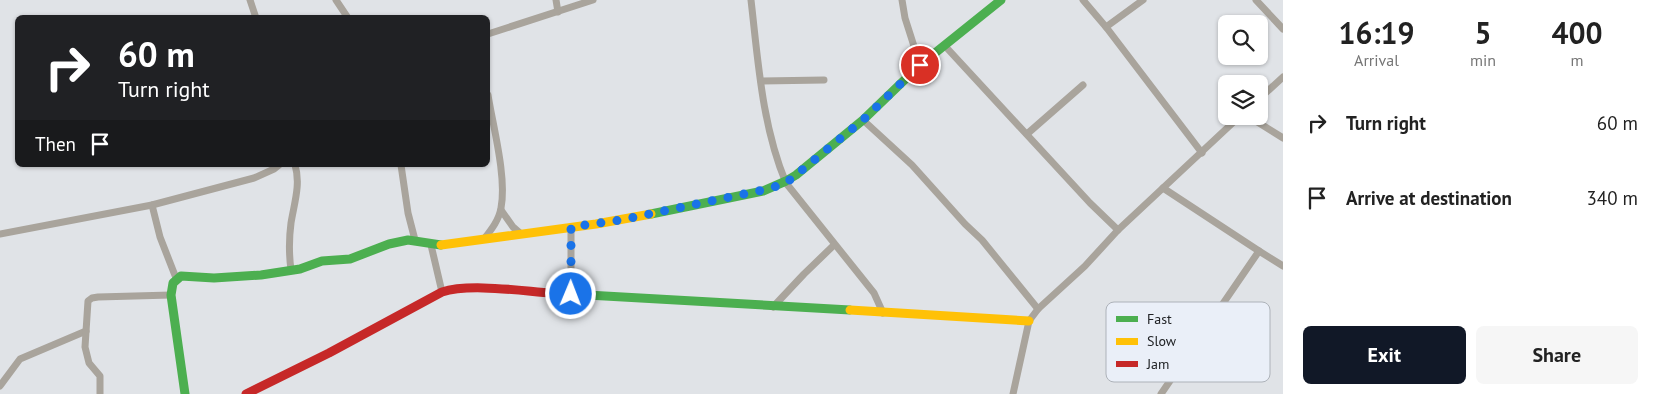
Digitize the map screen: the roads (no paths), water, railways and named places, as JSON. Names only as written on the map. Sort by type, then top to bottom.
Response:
[{"type":"street","points":[[250,0],[255,15]]},
{"type":"street","points":[[336,0],[346,15]]},
{"type":"street","points":[[556,0],[558,12]]},
{"type":"street","points":[[490,33],[593,0]]},
{"type":"street","points":[[751,0],[761,81],[778,166],[786,183],[834,246],[874,293],[884,313]]},
{"type":"street","points":[[902,0],[905,18],[920,65]]},
{"type":"street","points":[[185,394],[171,295],[172,284],[176,278],[186,276],[214,278],[261,275],[304,268],[322,261],[350,259],[389,244],[415,240],[431,245],[621,220],[768,189],[786,183],[863,120],[920,65],[1001,0]]},
{"type":"street","points":[[1083,0],[1106,26],[1202,152]]},
{"type":"street","points":[[1106,26],[1143,0]]},
{"type":"street","points":[[1256,0],[1283,29]]},
{"type":"street","points":[[946,46],[1090,203],[1118,230]]},
{"type":"street","points":[[1268,91],[1283,77]]},
{"type":"street","points":[[761,81],[824,80]]},
{"type":"street","points":[[1027,134],[1083,85]]},
{"type":"street","points":[[484,239],[493,228],[501,210],[502,186],[499,155],[490,106]]},
{"type":"street","points":[[863,120],[912,165],[982,240],[1038,309]]},
{"type":"street","points":[[1013,394],[1029,321],[1038,309],[1085,266],[1118,230],[1230,125]]},
{"type":"street","points":[[1262,125],[1283,138]]},
{"type":"street","points":[[0,234],[152,204],[254,178],[276,167]]},
{"type":"street","points":[[292,270],[290,247],[291,224],[297,187],[295,167]]},
{"type":"street","points":[[401,167],[408,214],[415,240]]},
{"type":"street","points":[[1162,188],[1283,266]]},
{"type":"street","points":[[152,204],[160,237],[176,278]]},
{"type":"street","points":[[501,210],[521,234]]},
{"type":"street","points":[[571,227],[571,294]]},
{"type":"street","points":[[431,245],[442,292]]},
{"type":"street","points":[[773,307],[834,246]]},
{"type":"street","points":[[1223,302],[1258,251]]},
{"type":"street","points":[[246,394],[329,353],[450,289],[467,288],[1029,321]]},
{"type":"street","points":[[100,394],[100,376],[90,365],[86,352],[88,302],[92,298],[171,295]]},
{"type":"street","points":[[0,386],[20,359],[86,332]]},
{"type":"street","points":[[1160,394],[1168,382]]}]
